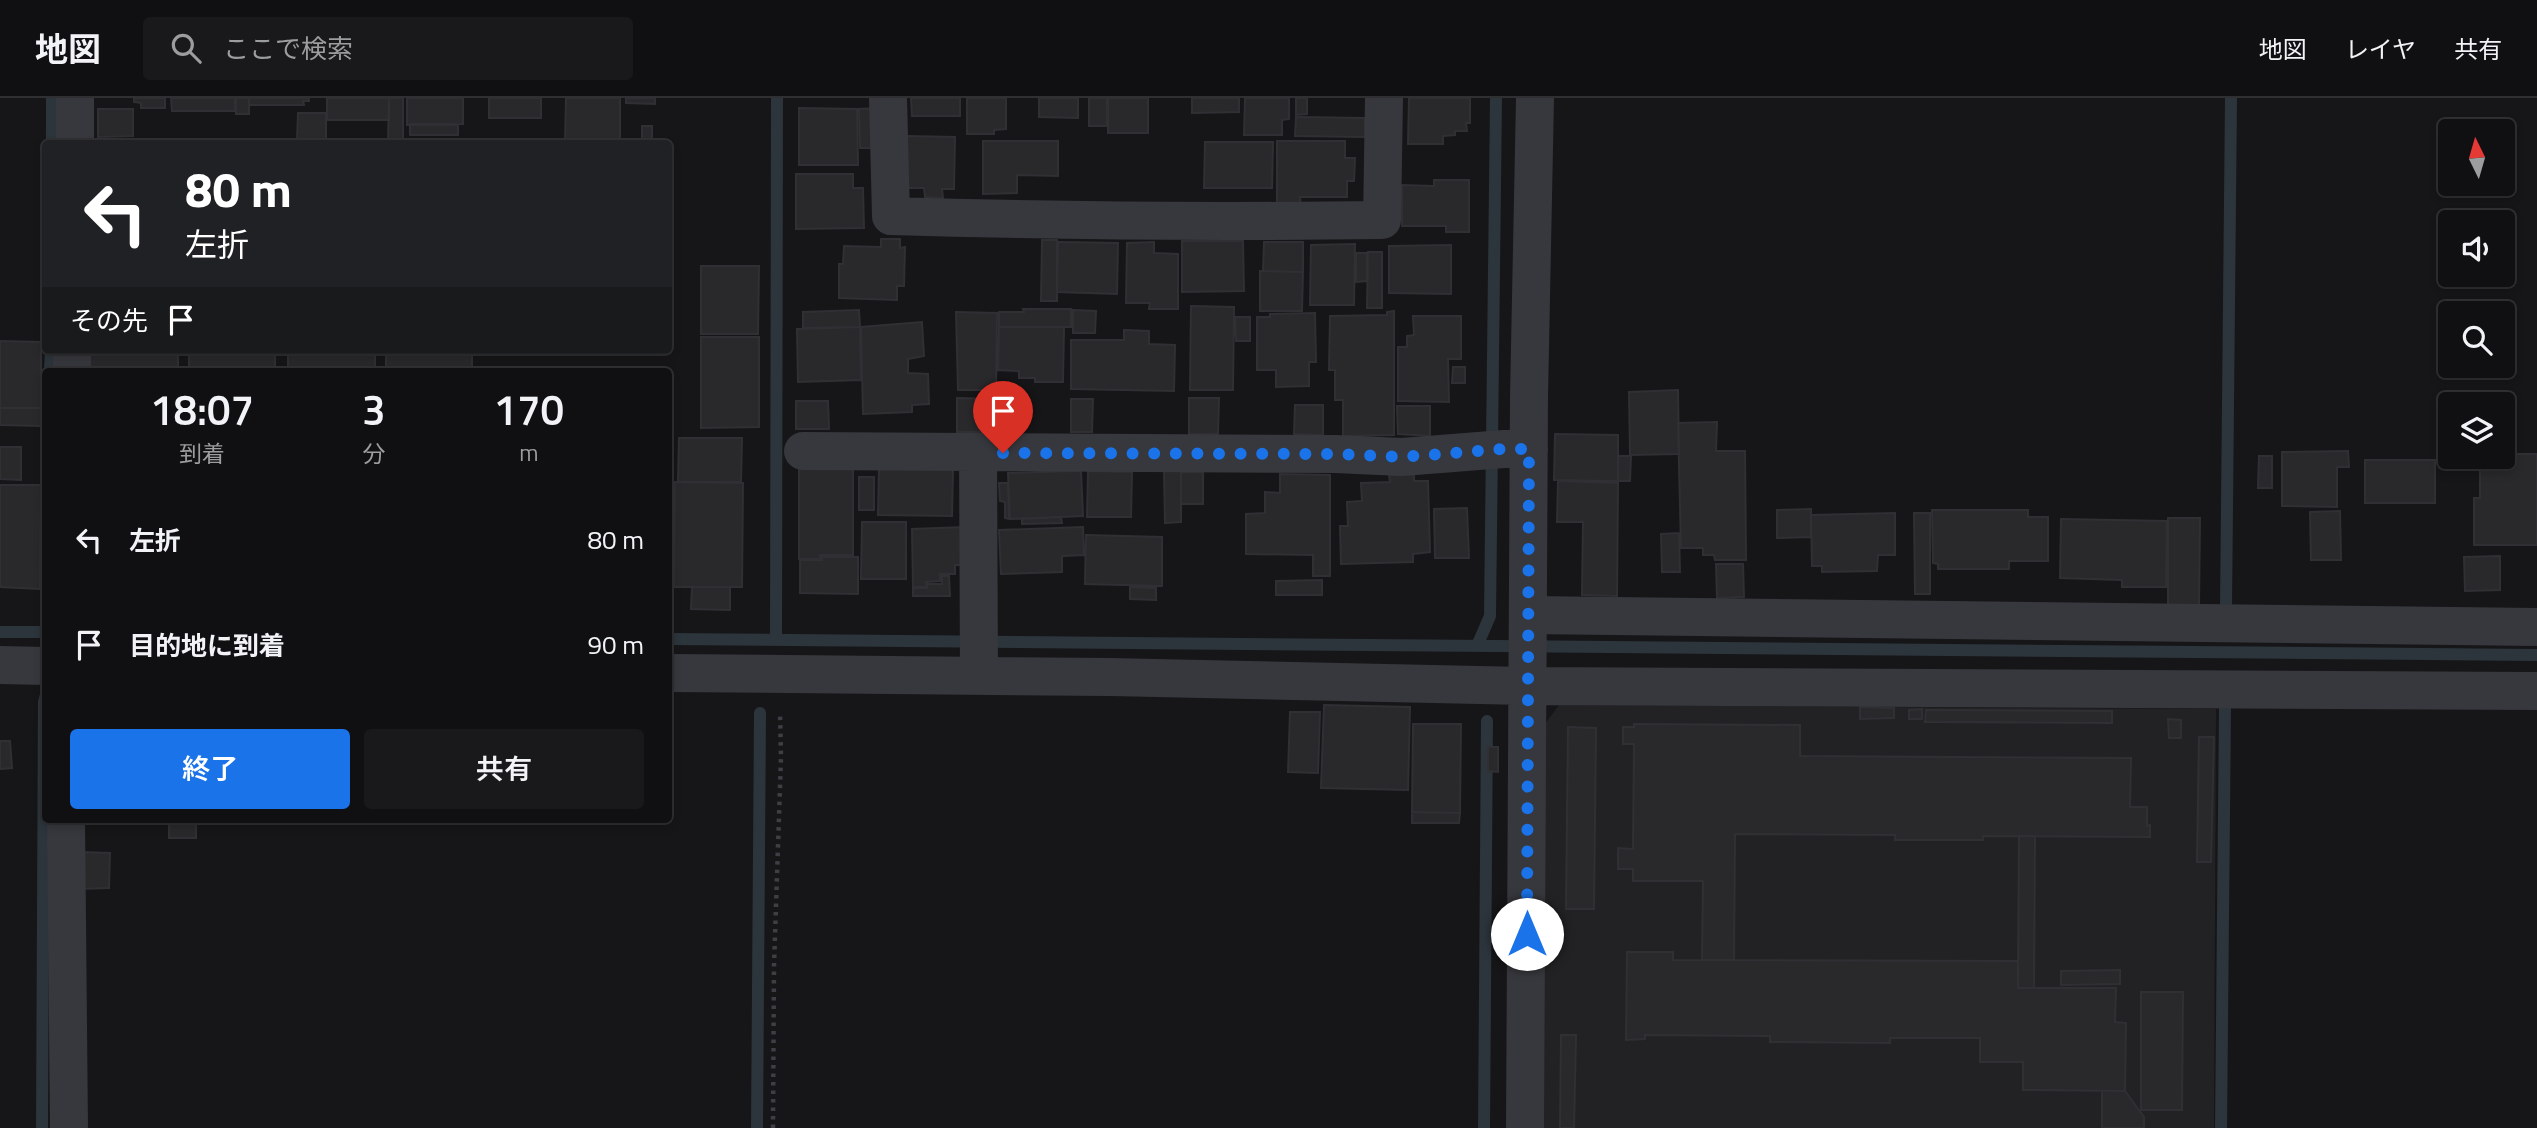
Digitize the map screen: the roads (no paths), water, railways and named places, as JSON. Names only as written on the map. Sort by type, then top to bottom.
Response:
[{"type":"street","points":[[75,98],[75,140]]},
{"type":"street","points":[[888,98],[891,216],[1058,221],[1382,220],[1384,98]]},
{"type":"street","points":[[1525,1128],[1529,651],[1503,450],[1535,98]]},
{"type":"street","points":[[803,451],[1335,454],[1402,457],[1503,450]]},
{"type":"street","points":[[978,452],[979,653]]},
{"type":"street","points":[[672,673],[779,674],[979,653],[1529,651],[2537,627]]},
{"type":"street","points":[[1529,651],[2537,691]]},
{"type":"street","points":[[0,665],[42,666]]},
{"type":"street","points":[[66,823],[69,1128]]},
{"type":"waterway","points":[[52,98],[52,140]]},
{"type":"waterway","points":[[776,640],[777,98]]},
{"type":"waterway","points":[[1477,646],[1490,616],[1496,98]]},
{"type":"waterway","points":[[2226,609],[2231,98]]},
{"type":"waterway","points":[[50,368],[51,354]]},
{"type":"waterway","points":[[0,632],[42,632]]},
{"type":"waterway","points":[[672,639],[2537,655]]},
{"type":"waterway","points":[[2221,1128],[2225,707]]},
{"type":"waterway","points":[[757,1128],[760,713]]},
{"type":"waterway","points":[[1484,1128],[1487,721]]},
{"type":"waterway","points":[[42,1128],[43,823]]}]
